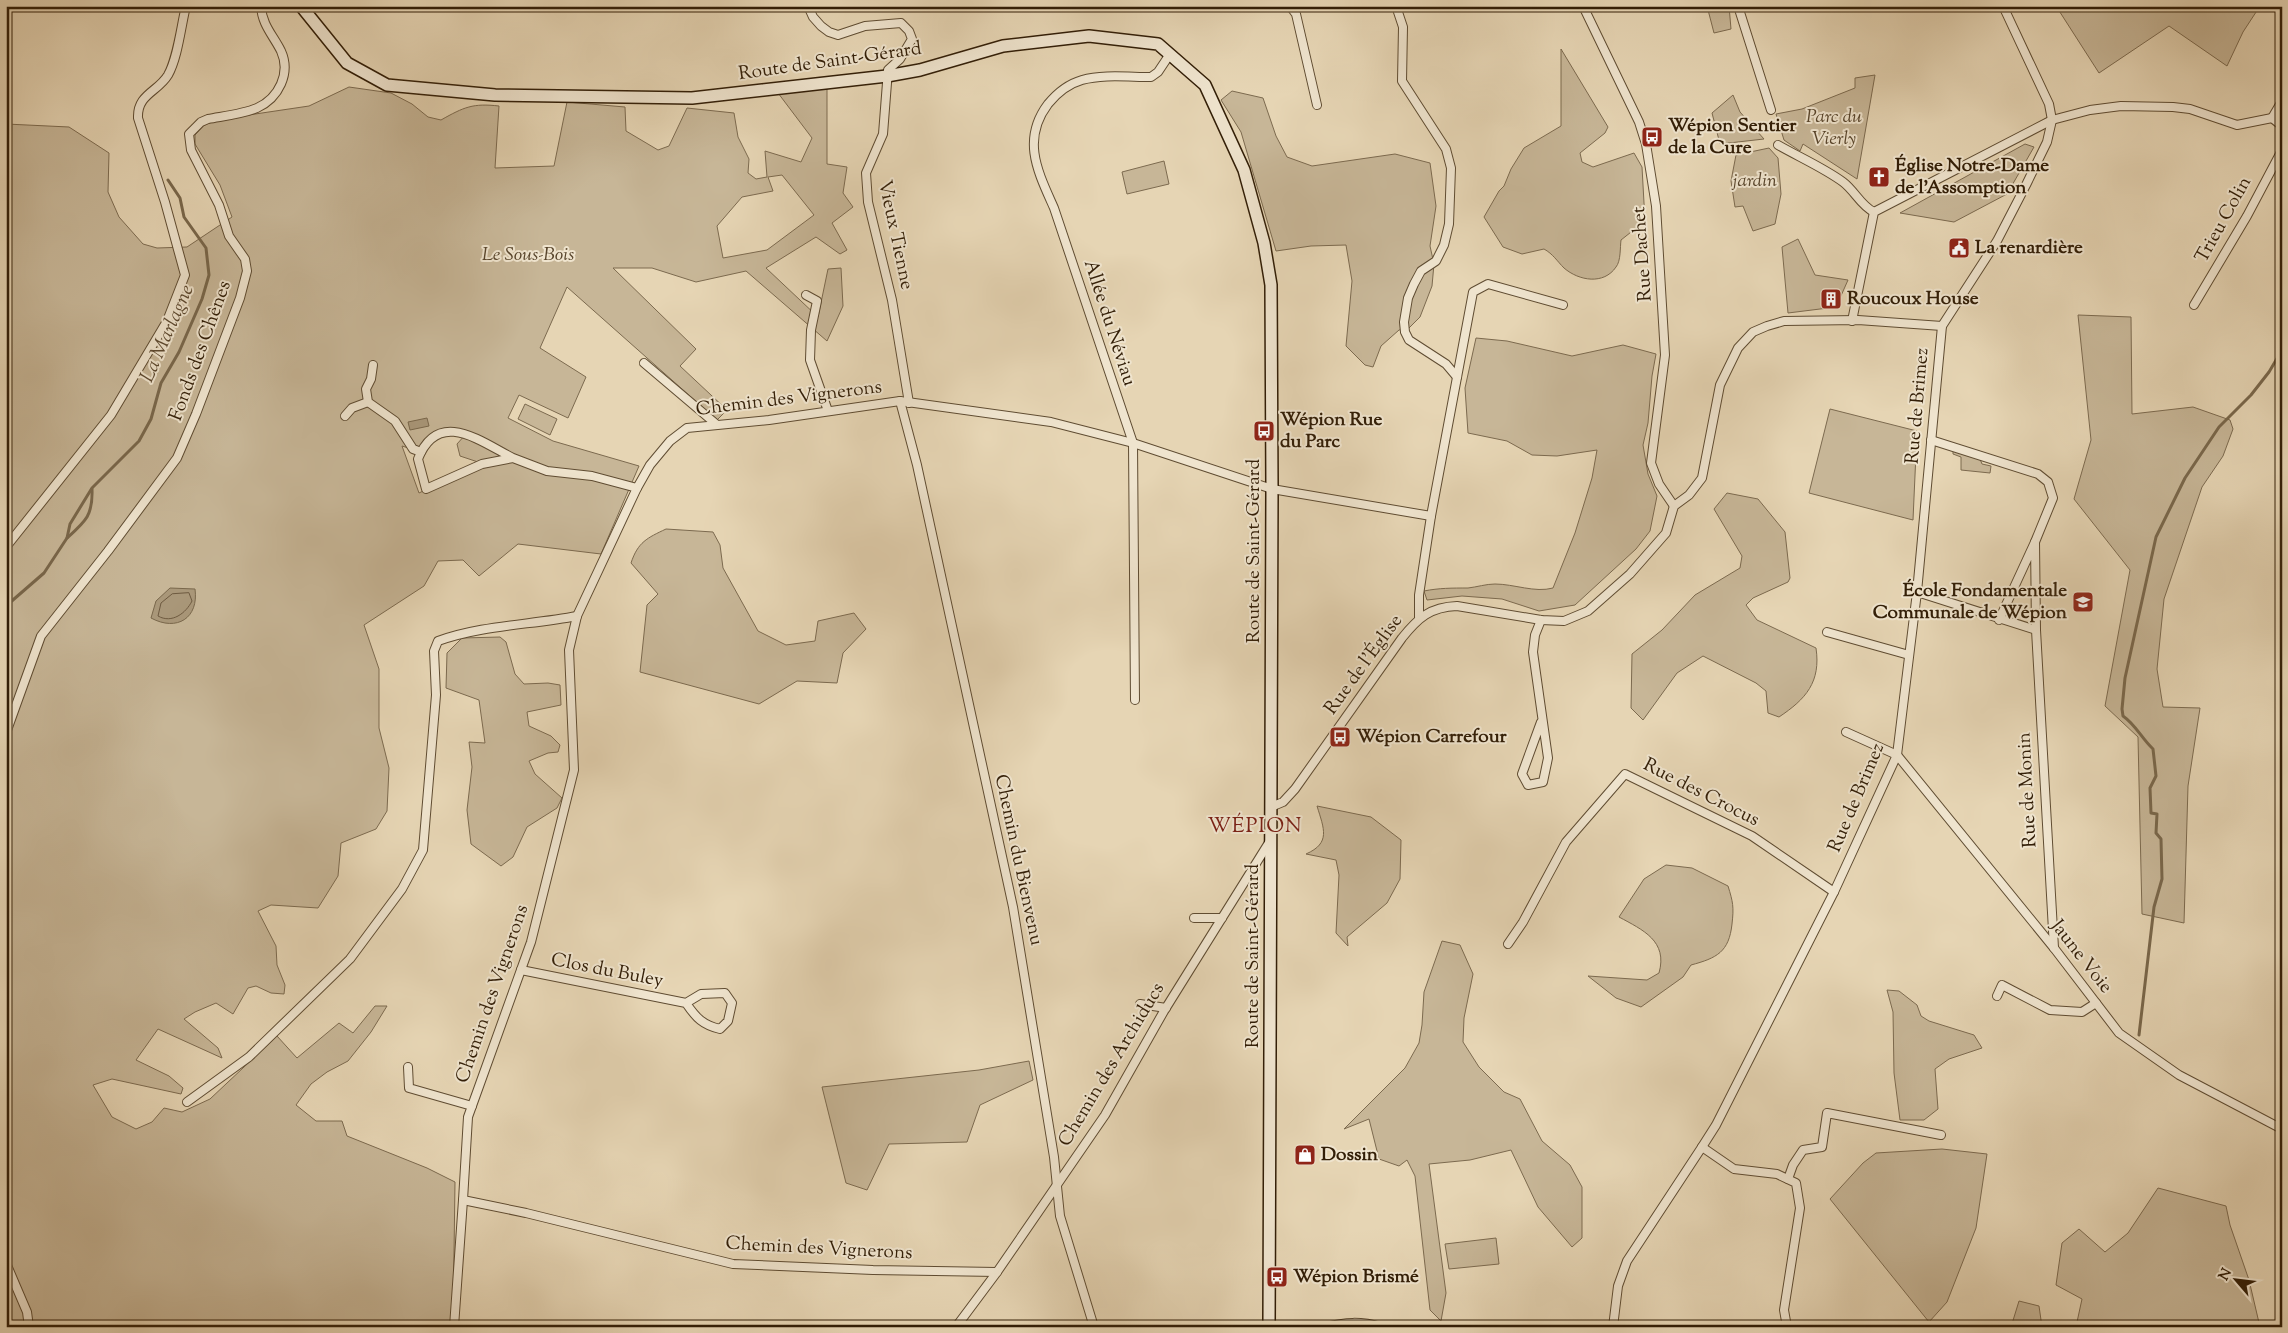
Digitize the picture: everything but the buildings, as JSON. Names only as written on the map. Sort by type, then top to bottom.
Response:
[{"type":"main road","name":"Route de Saint-Gérard","points":[[301,6],[348,63],[387,85],[495,95],[692,98],[887,76],[920,70],[1003,46],[1089,36],[1158,44],[1205,85],[1244,170],[1264,243],[1271,285],[1269,1327]]},
{"type":"street","points":[[6,547],[111,415],[167,321],[185,276],[165,202],[138,118],[138,109],[146,95],[160,85],[171,69],[186,6]]},
{"type":"street","name":"Fonds des Chênes","points":[[6,734],[41,636],[108,552],[177,458],[196,414],[240,298],[246,271],[245,259],[229,236],[219,205],[191,150],[189,134],[201,122],[208,119],[257,108],[271,99],[280,87],[285,78],[281,52],[262,17],[261,6]]},
{"type":"street","points":[[808,6],[813,17],[822,26],[829,32],[838,35],[865,26],[901,23],[910,31],[912,39],[905,52],[888,70],[887,76]]},
{"type":"street","points":[[1290,6],[1296,14],[1317,105]]},
{"type":"street","points":[[1396,6],[1403,27],[1402,81],[1446,149],[1451,168],[1449,224],[1444,246],[1436,261],[1421,271],[1414,284],[1408,298],[1404,322],[1405,332],[1409,340],[1446,364],[1457,377]]},
{"type":"street","name":"Rue Dachet","points":[[1583,6],[1639,122],[1646,144],[1656,206],[1665,355],[1651,463],[1659,484],[1674,506]]},
{"type":"street","points":[[1738,6],[1771,110]]},
{"type":"street","points":[[2003,6],[2049,104],[2052,120]]},
{"type":"street","name":"Allée du Néviau","points":[[1135,700],[1134,443],[1054,208],[1034,158],[1033,139],[1035,126],[1046,106],[1071,84],[1094,78],[1151,77],[1158,72],[1170,54]]},
{"type":"street","name":"Vieux Tienne","points":[[887,76],[883,134],[866,173],[868,202],[892,300],[909,403]]},
{"type":"street","points":[[2272,118],[2282,101]]},
{"type":"street","points":[[1874,212],[2052,120],[2090,110],[2121,106],[2190,109],[2238,124],[2272,118],[2282,126]]},
{"type":"street","name":"Rue de Brimez","points":[[1613,1327],[1618,1286],[1627,1261],[1716,1124],[1834,892],[1896,755],[1917,592],[1942,326],[2002,233],[2047,142],[2052,120]]},
{"type":"street","points":[[1778,145],[1843,182],[1858,194],[1866,208],[1874,212]]},
{"type":"street","name":"Trieu Colin","points":[[2194,305],[2247,216],[2282,150]]},
{"type":"street","points":[[1852,321],[1874,212]]},
{"type":"street","points":[[1419,617],[1419,595],[1431,516],[1473,292],[1488,284],[1563,305]]},
{"type":"street","points":[[806,295],[817,301],[811,330],[810,360],[828,411]]},
{"type":"street","points":[[1674,506],[1689,495],[1702,478],[1720,385],[1734,354],[1753,332],[1784,321],[1852,321],[1942,326]]},
{"type":"street","points":[[644,363],[716,424]]},
{"type":"street","points":[[373,365],[372,379],[366,389],[368,402],[395,421],[413,449],[421,452]]},
{"type":"street","name":"Chemin des Vignerons","points":[[997,1272],[873,1270],[733,1264],[526,1213],[463,1200],[468,1117],[532,942],[574,770],[569,650],[577,616],[637,488],[650,465],[670,441],[687,428],[900,401],[1050,422],[1134,443],[1272,489],[1431,516]]},
{"type":"street","name":"Chemin du Bienvenu","points":[[900,401],[917,465],[1013,907],[1057,1184],[1060,1216],[1094,1327]]},
{"type":"street","points":[[345,416],[352,408],[368,402]]},
{"type":"street","points":[[513,458],[482,464],[426,489],[418,459],[429,439],[447,431],[466,434],[513,458],[547,471],[592,476],[637,488]]},
{"type":"street","points":[[1931,440],[2038,474],[2048,482],[2053,498],[1999,620]]},
{"type":"street","name":"Rue de l'Église","points":[[1270,807],[1283,802],[1296,789],[1402,638],[1419,617],[1441,608],[1457,606],[1557,622],[1572,618],[1588,611],[1645,558],[1666,533],[1674,506]]},
{"type":"street","name":"Rue de Monin","points":[[2035,542],[2036,630],[2054,948]]},
{"type":"street","points":[[1917,592],[1999,620],[2036,630]]},
{"type":"street","points":[[187,1102],[249,1057],[350,959],[402,889],[423,850],[436,695],[434,652],[438,641],[464,632],[577,616]]},
{"type":"street","points":[[1540,620],[1535,635],[1533,652],[1541,722],[1548,758],[1543,782],[1528,785],[1522,774],[1541,722]]},
{"type":"street","points":[[1827,632],[1909,656]]},
{"type":"street","points":[[1846,732],[1896,755]]},
{"type":"street","name":"Jaune Voie","points":[[1896,755],[2054,948],[2119,1032],[2179,1074],[2282,1129]]},
{"type":"street","name":"Rue des Crocus","points":[[1508,944],[1523,922],[1566,842],[1625,774],[1752,836],[1834,892]]},
{"type":"street","name":"Chemin des Archiducs","points":[[956,1327],[997,1272],[1105,1115],[1166,1008],[1271,840]]},
{"type":"street","points":[[1194,918],[1222,918]]},
{"type":"street","name":"Clos du Buley","points":[[521,970],[686,1003],[701,994],[725,993],[732,1003],[728,1021],[720,1029],[708,1026],[696,1019],[686,1003]]},
{"type":"street","points":[[1997,996],[2002,985],[2050,1010],[2082,1012],[2096,1003]]},
{"type":"street","points":[[1140,1004],[1166,1008]]},
{"type":"street","points":[[408,1067],[409,1088],[472,1106]]},
{"type":"street","points":[[1788,1179],[1793,1165],[1803,1150],[1822,1147],[1826,1114],[1941,1135]]},
{"type":"street","points":[[1702,1147],[1734,1169],[1777,1174],[1796,1183],[1800,1208],[1784,1310],[1787,1327]]},
{"type":"street","points":[[454,1327],[463,1200]]},
{"type":"street","points":[[6,1263],[27,1312],[29,1327]]},
{"type":"street","points":[[1325,1327],[1349,1322],[1364,1322],[1381,1327]]},
{"type":"green space","points":[[1707,6],[1729,6],[1731,29],[1714,33]]},
{"type":"green space","points":[[2056,6],[2260,6],[2243,32],[2227,66],[2169,26],[2099,73]]},
{"type":"green space","points":[[1561,49],[1608,127],[1605,133],[1580,153],[1582,162],[1593,167],[1634,153],[1642,167],[1645,221],[1621,240],[1618,264],[1611,273],[1598,279],[1577,276],[1564,268],[1544,249],[1522,254],[1503,247],[1484,217],[1504,186],[1511,169],[1524,148],[1561,126]]},
{"type":"green space","name":"Parc du Vierly","points":[[1875,75],[1857,179],[1803,144],[1800,151],[1784,140],[1776,114],[1802,109],[1855,88],[1855,78]]},
{"type":"green space","name":"Le Sous-Bois","points":[[827,83],[827,164],[847,167],[843,193],[853,207],[832,223],[847,250],[840,254],[816,237],[766,268],[818,317],[828,269],[841,268],[843,306],[827,341],[746,271],[696,282],[652,268],[613,268],[696,349],[680,366],[727,410],[717,420],[567,287],[540,348],[586,377],[568,418],[519,395],[508,418],[553,441],[639,466],[601,554],[518,544],[479,576],[463,560],[438,561],[424,586],[364,625],[379,669],[379,728],[389,768],[387,811],[376,829],[341,843],[338,876],[318,908],[271,905],[258,911],[276,946],[277,965],[285,985],[284,994],[271,993],[256,986],[248,988],[233,1014],[216,1003],[184,1019],[218,1048],[222,1058],[158,1029],[136,1060],[169,1076],[183,1088],[181,1094],[112,1079],[93,1085],[112,1117],[136,1129],[152,1122],[164,1108],[182,1112],[210,1099],[277,1036],[297,1058],[339,1023],[353,1033],[375,1006],[387,1006],[371,1032],[348,1061],[327,1072],[311,1084],[296,1105],[316,1121],[342,1121],[347,1136],[427,1168],[455,1182],[453,1327],[6,1327],[6,124],[69,127],[109,153],[108,192],[119,217],[143,244],[157,248],[187,247],[232,217],[220,185],[195,144],[195,135],[203,126],[215,120],[309,106],[349,87],[391,93],[412,104],[428,117],[441,120],[469,107],[482,105],[499,106],[495,168],[554,166],[567,102],[625,107],[626,131],[658,150],[669,146],[687,108],[734,113],[738,137],[749,159],[748,173],[756,179],[767,177],[765,151],[801,162],[812,138],[775,89]],"holes":[[[782,175],[814,215],[767,250],[723,258],[717,226],[742,197],[773,191],[768,177]],[[447,431],[466,434],[457,444],[460,456],[481,463],[419,493],[402,446],[421,452]]]},
{"type":"green space","points":[[1232,91],[1263,98],[1276,136],[1287,157],[1312,166],[1395,154],[1430,163],[1436,206],[1430,246],[1434,264],[1432,286],[1420,317],[1409,328],[1399,330],[1381,346],[1373,367],[1365,365],[1346,346],[1352,281],[1346,245],[1311,246],[1276,251],[1241,132],[1221,100]]},
{"type":"green space","name":"jardin","points":[[1733,95],[1740,112],[1764,139],[1720,144],[1712,113]]},
{"type":"green space","points":[[2025,144],[2034,147],[2007,194],[1954,222],[1900,213]]},
{"type":"green space","name":"jardin","points":[[1769,148],[1778,158],[1781,194],[1775,224],[1753,231],[1743,206],[1735,207],[1731,181],[1736,155]]},
{"type":"green space","points":[[1164,161],[1169,184],[1127,194],[1122,172]]},
{"type":"green space","points":[[1798,239],[1815,275],[1848,280],[1836,307],[1788,313],[1782,247]]},
{"type":"green space","points":[[2078,315],[2131,317],[2132,414],[2193,407],[2230,420],[2233,429],[2223,456],[2202,487],[2164,599],[2157,669],[2163,707],[2200,708],[2188,786],[2184,923],[2142,914],[2138,737],[2105,706],[2130,570],[2074,499],[2091,440]]},
{"type":"green space","points":[[1476,338],[1507,341],[1572,356],[1623,345],[1656,354],[1648,423],[1643,445],[1648,474],[1657,496],[1650,531],[1636,549],[1575,605],[1539,611],[1502,599],[1462,596],[1427,600],[1424,591],[1468,588],[1488,584],[1502,584],[1532,589],[1553,588],[1575,533],[1592,478],[1597,450],[1557,456],[1532,455],[1507,441],[1468,433],[1465,388]]},
{"type":"green space","points":[[525,404],[557,419],[550,435],[518,419]]},
{"type":"green space","points":[[1830,409],[1917,431],[1913,520],[1809,493]]},
{"type":"green space","points":[[1953,451],[1980,459],[1982,464],[1991,466],[1990,473],[1961,470],[1961,457],[1953,454]]},
{"type":"green space","points":[[1727,493],[1758,499],[1785,532],[1790,578],[1788,582],[1753,598],[1746,605],[1757,620],[1816,648],[1817,660],[1814,680],[1804,696],[1779,717],[1768,713],[1766,691],[1756,683],[1703,656],[1677,673],[1643,720],[1631,708],[1632,654],[1662,630],[1695,595],[1740,568],[1742,556],[1714,509]]},
{"type":"green space","points":[[666,529],[713,532],[720,545],[723,568],[758,631],[786,645],[815,641],[818,621],[854,613],[866,629],[843,653],[837,683],[797,681],[759,704],[640,672],[647,605],[658,594],[631,563],[640,545]]},
{"type":"green space","points":[[500,637],[506,642],[515,674],[524,684],[548,683],[560,685],[561,705],[527,712],[529,726],[551,736],[560,745],[558,752],[548,753],[529,761],[535,774],[562,798],[557,808],[527,827],[513,857],[501,866],[471,844],[467,810],[472,767],[469,742],[485,743],[479,700],[446,688],[447,653],[462,638]]},
{"type":"green space","points":[[1317,806],[1371,817],[1401,840],[1400,879],[1387,903],[1347,937],[1348,946],[1336,933],[1339,875],[1336,860],[1306,854],[1319,845],[1324,834]]},
{"type":"green space","points":[[1666,865],[1692,868],[1728,886],[1732,901],[1733,918],[1728,941],[1720,952],[1708,960],[1691,965],[1683,977],[1641,1007],[1616,998],[1588,976],[1647,980],[1659,973],[1661,962],[1657,945],[1645,932],[1619,917],[1644,879]]},
{"type":"green space","points":[[1442,941],[1460,945],[1473,974],[1464,1018],[1463,1042],[1479,1067],[1504,1092],[1520,1099],[1542,1141],[1570,1165],[1582,1187],[1582,1238],[1572,1247],[1538,1207],[1511,1150],[1470,1160],[1429,1164],[1446,1293],[1441,1321],[1430,1310],[1415,1176],[1407,1160],[1399,1166],[1379,1159],[1369,1119],[1344,1129],[1405,1068],[1419,1043],[1424,992]]},
{"type":"green space","points":[[1887,990],[1899,991],[1917,1005],[1921,1016],[1929,1021],[1974,1035],[1982,1048],[1949,1059],[1935,1069],[1938,1109],[1924,1120],[1900,1120],[1894,1073],[1893,1012]]},
{"type":"green space","points":[[1029,1061],[1033,1080],[980,1105],[967,1142],[889,1144],[867,1190],[846,1183],[822,1087],[979,1070]]},
{"type":"green space","points":[[1942,1149],[1987,1154],[1976,1228],[1947,1302],[1929,1322],[1830,1199],[1863,1163],[1876,1153]]},
{"type":"green space","points":[[2158,1188],[2226,1206],[2230,1225],[2249,1280],[2260,1327],[2074,1327],[2077,1322],[2082,1299],[2056,1285],[2062,1243],[2079,1229],[2105,1252],[2128,1233]]},
{"type":"green space","points":[[1496,1238],[1499,1264],[1449,1269],[1445,1244]]},
{"type":"green space","points":[[2019,1301],[2039,1306],[2042,1327],[2011,1327]]},
{"type":"water","points":[[427,418],[429,426],[410,430],[408,422]]},
{"type":"water","points":[[170,588],[195,589],[195,599],[190,615],[177,623],[161,622],[151,618],[156,601]]},
{"type":"waterway","name":"La Marlagne","points":[[6,606],[44,573],[67,538],[70,524],[92,488],[139,441],[151,419],[161,383],[179,352],[202,299],[209,275],[206,248],[184,217],[180,198],[168,180]]},
{"type":"waterway","points":[[2139,1035],[2154,907],[2162,879],[2161,839],[2156,833],[2157,814],[2151,813],[2150,788],[2156,776],[2153,749],[2123,716],[2125,678],[2156,537],[2185,478],[2219,427],[2251,395],[2269,372],[2282,350]]},
{"type":"waterway","name":"La Marlagne","points":[[67,538],[87,517],[90,511],[92,489]]},
{"type":"place","name":"Wépion Sentier de la Cure","points":[[1652,137]]},
{"type":"place","name":"Église Notre-Dame de l'Assomption","points":[[1879,177]]},
{"type":"place","name":"La renardière","points":[[1959,248]]},
{"type":"place","name":"Roucoux House","points":[[1831,299]]},
{"type":"place","name":"Wépion Rue du Parc","points":[[1264,431]]},
{"type":"place","name":"École Fondamentale Communale de Wépion","points":[[2083,602]]},
{"type":"place","name":"Wépion Carrefour","points":[[1340,737]]},
{"type":"place","name":"Dossin","points":[[1305,1155]]},
{"type":"place","name":"Wépion Brismé","points":[[1277,1277]]},
{"type":"district","name":"WÉPION","points":[[1255,827]]}]
